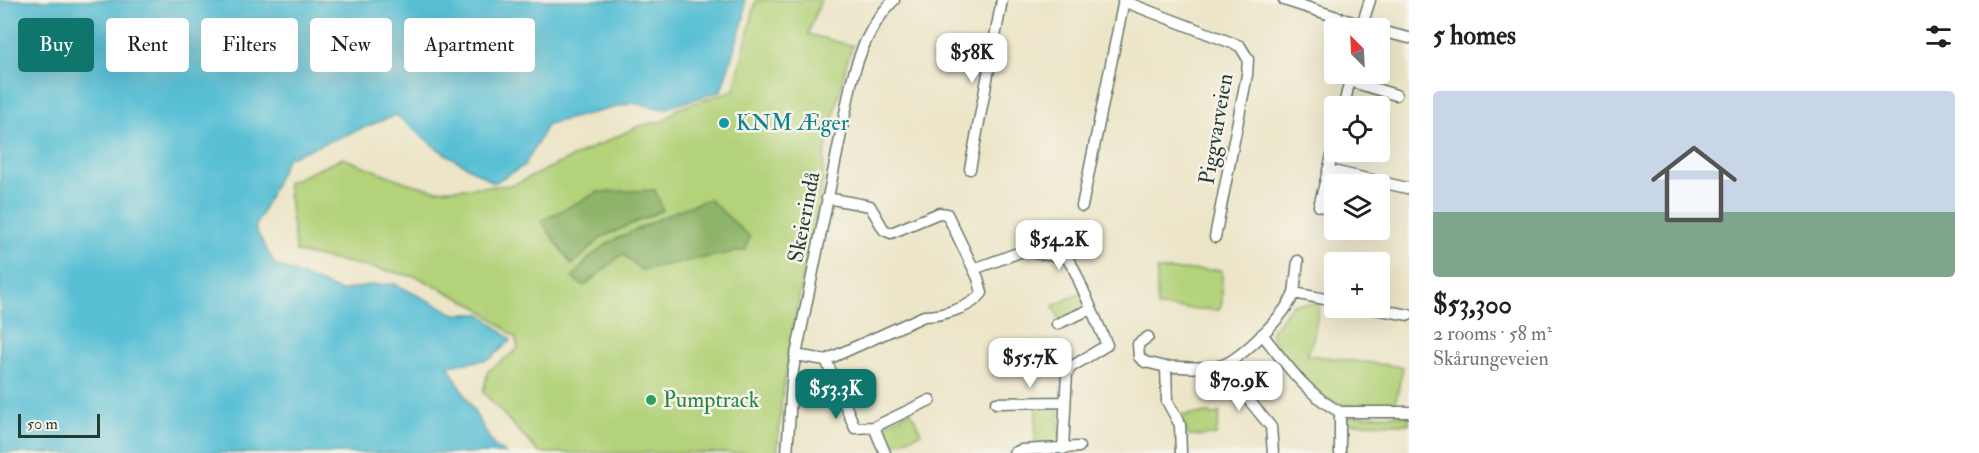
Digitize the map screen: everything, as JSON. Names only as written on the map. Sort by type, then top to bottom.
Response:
[{"type":"street","name":"Skeierindå","points":[[787,453],[789,395],[795,355],[859,53],[874,25],[894,0]]},
{"type":"street","points":[[970,169],[1002,0]]},
{"type":"street","points":[[1284,0],[1336,18]]},
{"type":"street","points":[[1367,18],[1370,0]]},
{"type":"street","name":"Piggvarveien","points":[[1082,206],[1123,1],[1240,46],[1246,54],[1247,75],[1215,237]]},
{"type":"street","points":[[1390,33],[1409,38]]},
{"type":"street","points":[[1368,84],[1396,95]]},
{"type":"street","points":[[1327,174],[1330,162]]},
{"type":"street","points":[[1328,170],[1407,188]]},
{"type":"street","points":[[1324,186],[1319,206],[1324,207]]},
{"type":"street","points":[[795,355],[826,360],[924,316],[938,316],[975,300],[982,289],[946,214],[939,213],[891,233],[884,230],[870,206],[827,198]]},
{"type":"street","points":[[974,269],[1023,251],[1067,258],[1107,345],[1069,369],[1063,449]]},
{"type":"street","points":[[1148,337],[1138,344],[1139,357],[1145,362],[1166,367],[1221,366],[1262,334],[1290,304],[1294,293],[1298,261]]},
{"type":"street","points":[[1294,293],[1324,299]]},
{"type":"street","points":[[1057,324],[1091,309]]},
{"type":"street","points":[[1390,312],[1409,315]]},
{"type":"street","points":[[1262,334],[1313,396],[1340,412],[1409,412]]},
{"type":"street","points":[[826,360],[855,428],[874,427],[930,400]]},
{"type":"street","points":[[1221,366],[1271,427],[1273,453]]},
{"type":"street","points":[[1166,367],[1167,401],[1180,425],[1181,453]]},
{"type":"street","points":[[996,403],[1065,402]]},
{"type":"street","points":[[1340,412],[1340,453]]},
{"type":"street","points":[[874,427],[885,453]]},
{"type":"street","points":[[1014,453],[1021,450],[1079,447]]},
{"type":"green space","points":[[756,0],[821,0],[808,34],[853,46],[848,57],[824,157],[822,193],[801,287],[782,397],[777,453],[539,453],[483,392],[488,371],[518,349],[516,338],[479,308],[417,277],[296,252],[287,183],[343,158],[405,182],[435,190],[513,185],[639,126],[664,121],[677,109],[734,90]]},
{"type":"green space","points":[[655,190],[663,210],[602,237],[572,265],[541,221],[598,192]]},
{"type":"green space","points":[[709,199],[750,237],[745,250],[641,270],[623,254],[584,286],[572,278],[590,257],[610,242],[676,211]]},
{"type":"green space","points":[[1157,270],[1222,270],[1222,302],[1219,310],[1157,307]]},
{"type":"green space","points":[[1080,293],[1085,302],[1085,308],[1060,320],[1053,306]]},
{"type":"green space","points":[[1320,303],[1314,336],[1307,355],[1403,367],[1394,409],[1346,406],[1335,403],[1315,390],[1279,348],[1271,332],[1293,304]]},
{"type":"green space","points":[[1036,406],[1054,407],[1059,411],[1059,442],[1056,445],[1035,445]]},
{"type":"green space","points":[[911,411],[921,433],[896,444],[891,443],[882,426]]},
{"type":"green space","points":[[1220,412],[1216,435],[1188,436],[1181,415],[1210,413],[1212,416]]},
{"type":"green space","points":[[1409,415],[1409,424],[1343,423],[1351,416]]},
{"type":"water","points":[[0,0],[745,0],[744,18],[721,91],[664,109],[633,103],[548,124],[524,166],[494,183],[439,150],[396,115],[287,158],[255,228],[275,265],[341,291],[369,285],[395,284],[455,314],[481,314],[511,340],[490,359],[448,366],[494,446],[505,453],[0,453]]},
{"type":"place","name":"KNM Æger","points":[[724,123]]},
{"type":"place","name":"Pumptrack","points":[[651,400]]}]
